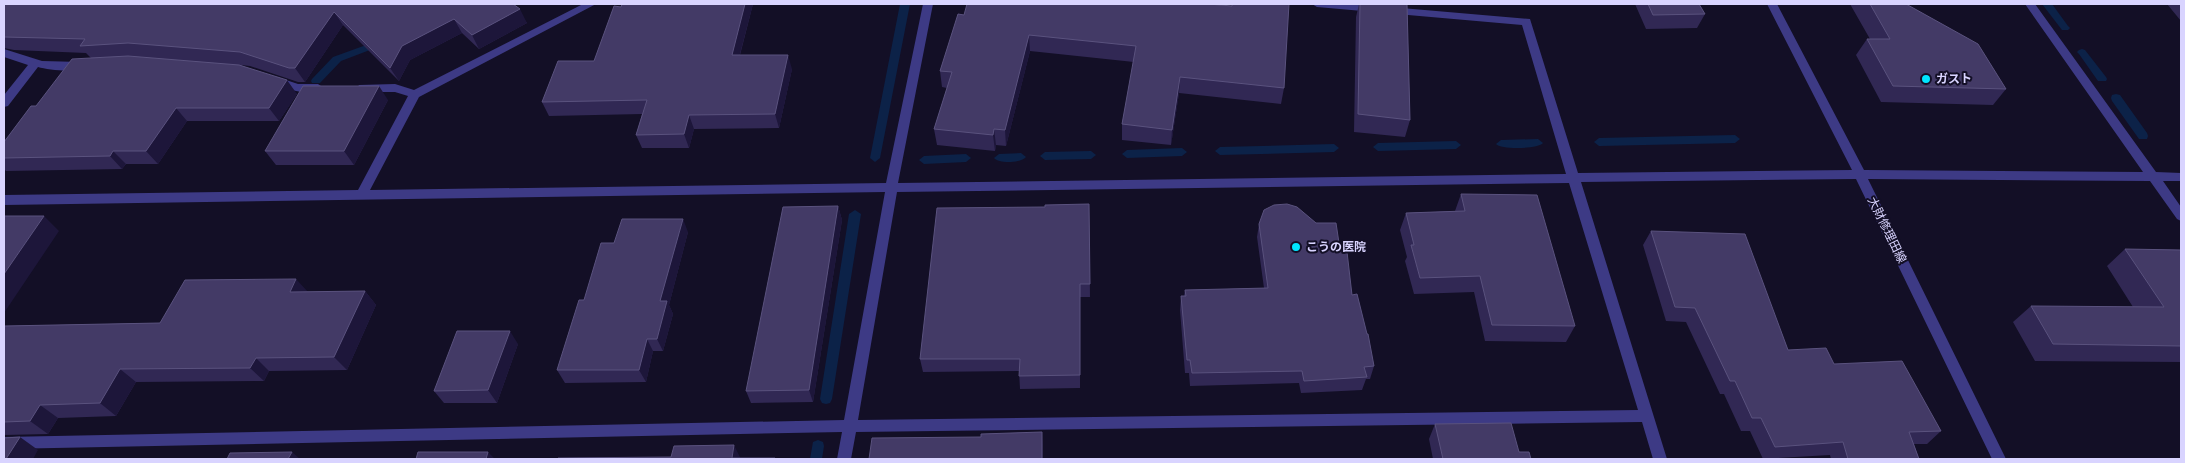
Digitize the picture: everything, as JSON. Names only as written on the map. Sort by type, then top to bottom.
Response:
[{"type":"street","points":[[362,194],[415,94],[591,4]]},
{"type":"street","points":[[844,459],[892,188],[928,4]]},
{"type":"street","points":[[1318,4],[1526,22],[1660,459]]},
{"type":"street","name":"大財修理田線","points":[[1772,4],[1860,174],[1999,459]]},
{"type":"street","points":[[2030,4],[2181,216]]},
{"type":"street","points":[[4,53],[35,64],[64,67],[92,66]]},
{"type":"street","points":[[4,103],[35,64]]},
{"type":"street","points":[[266,78],[298,88],[327,88]]},
{"type":"street","points":[[347,88],[395,88],[415,94]]},
{"type":"street","points":[[4,200],[1860,174],[2181,177]]},
{"type":"street","points":[[4,443],[850,426],[1647,416]]},
{"type":"building","points":[[4,4],[513,4],[520,9],[472,35],[454,19],[402,46],[390,68],[334,12],[295,68],[289,68],[240,52],[128,43],[80,46],[85,39],[4,37]]},
{"type":"building","points":[[622,4],[745,4],[732,55],[788,55],[775,114],[689,115],[684,134],[636,135],[647,100],[542,102],[558,61],[594,61],[614,6],[621,7]]},
{"type":"building","points":[[967,4],[1208,4],[1232,6],[1232,4],[1289,4],[1284,88],[1180,77],[1172,130],[1122,124],[1136,46],[1029,35],[1005,130],[994,129],[993,135],[934,129],[952,72],[940,71],[958,14],[964,15]]},
{"type":"building","points":[[1360,4],[1407,4],[1410,120],[1358,114]]},
{"type":"building","points":[[1648,4],[1699,4],[1705,14],[1653,15]]},
{"type":"building","points":[[1870,4],[1906,4],[1978,44],[2006,89],[1893,86],[1867,39],[1890,39]]},
{"type":"building","points":[[128,56],[239,65],[287,80],[269,108],[176,108],[146,151],[113,151],[110,156],[4,158],[4,142],[31,106],[36,106],[72,59]]},
{"type":"building","points":[[303,86],[379,86],[344,151],[265,151]]},
{"type":"building","points":[[1461,194],[1537,195],[1575,326],[1492,325],[1480,276],[1420,278],[1411,245],[1414,245],[1406,213],[1465,211]]},
{"type":"building","points":[[1089,204],[1090,284],[1080,284],[1080,375],[1019,376],[1020,359],[920,359],[937,208],[1045,207],[1045,205]]},
{"type":"building","points":[[1287,204],[1297,207],[1316,223],[1336,223],[1339,243],[1346,243],[1352,295],[1357,294],[1368,334],[1374,366],[1364,367],[1367,377],[1304,381],[1302,371],[1192,373],[1190,360],[1187,360],[1181,296],[1186,296],[1185,290],[1268,288],[1259,224],[1264,210],[1274,205]]},
{"type":"building","points":[[838,206],[809,390],[746,391],[783,207]]},
{"type":"building","points":[[4,216],[44,216],[4,274]]},
{"type":"building","points":[[622,219],[683,219],[660,301],[667,301],[657,339],[647,339],[639,370],[557,370],[579,300],[584,300],[601,243],[614,243]]},
{"type":"building","points":[[1651,231],[1745,234],[1788,350],[1826,348],[1834,364],[1902,361],[1941,431],[1909,432],[1919,459],[1848,459],[1843,442],[1775,447],[1761,418],[1752,418],[1735,381],[1730,381],[1695,308],[1675,307]]},
{"type":"building","points":[[2125,249],[2181,250],[2181,346],[2053,344],[2031,306],[2164,307]]},
{"type":"building","points":[[296,279],[290,292],[365,291],[334,357],[256,358],[250,368],[120,369],[100,403],[40,405],[30,421],[4,422],[4,326],[160,323],[185,280]]},
{"type":"building","points":[[457,331],[510,331],[488,390],[434,391]]},
{"type":"building","points":[[1511,423],[1519,452],[1529,452],[1531,459],[1443,459],[1435,424]]},
{"type":"building","points":[[1042,432],[1042,459],[869,459],[872,438],[981,437],[981,434]]},
{"type":"building","points":[[20,437],[6,459],[4,459],[4,438]]},
{"type":"building","points":[[734,445],[732,458],[775,459],[558,459],[671,457],[674,446]]},
{"type":"building","points":[[292,452],[288,459],[227,459],[230,453]]},
{"type":"building","points":[[418,452],[488,452],[486,459],[416,459]]},
{"type":"waterway","points":[[875,158],[905,4]]},
{"type":"waterway","points":[[2047,4],[2065,28]]},
{"type":"waterway","points":[[316,81],[337,59],[380,43]]},
{"type":"waterway","points":[[2082,52],[2102,79]]},
{"type":"waterway","points":[[2116,98],[2143,136]]},
{"type":"waterway","points":[[1599,142],[1735,139]]},
{"type":"waterway","points":[[1501,144],[1538,143]]},
{"type":"waterway","points":[[1378,147],[1456,145]]},
{"type":"waterway","points":[[1220,151],[1334,148]]},
{"type":"waterway","points":[[1127,154],[1182,152]]},
{"type":"waterway","points":[[1045,156],[1091,155]]},
{"type":"waterway","points":[[999,158],[1021,157]]},
{"type":"waterway","points":[[924,160],[966,158]]},
{"type":"waterway","points":[[826,399],[855,214]]},
{"type":"waterway","points":[[816,459],[818,446]]},
{"type":"place","name":"ガスト","points":[[1926,79]]},
{"type":"place","name":"こうの医院","points":[[1296,247]]}]
